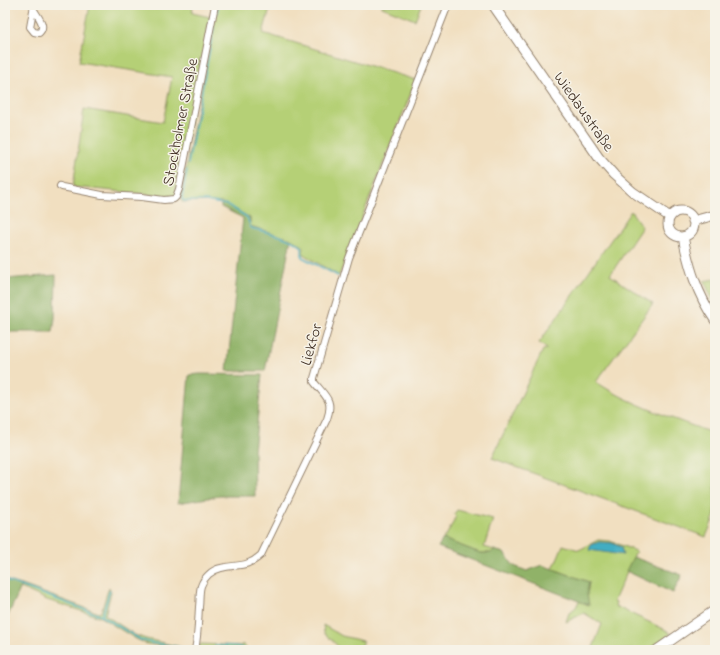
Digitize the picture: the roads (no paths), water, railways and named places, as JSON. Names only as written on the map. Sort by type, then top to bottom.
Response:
[{"type":"main road","name":"Wiedaustraße","points":[[493,5],[599,158],[614,175],[633,192],[670,217]]},
{"type":"main road","points":[[682,211],[689,214],[693,221],[694,225],[691,232],[683,236],[676,236],[670,231],[668,223],[670,217],[674,213],[682,211]]},
{"type":"main road","points":[[693,221],[715,215]]},
{"type":"main road","points":[[683,236],[693,278],[700,296],[715,320]]},
{"type":"main road","points":[[657,650],[715,610]]},
{"type":"street","name":"Stockholmer Straße","points":[[60,186],[115,196],[142,197],[164,200],[174,199],[176,197],[179,189],[215,5]]},
{"type":"street","name":"Liekfor","points":[[195,650],[201,585],[208,575],[218,569],[229,566],[247,565],[261,555],[327,419],[330,405],[328,400],[314,382],[314,378],[342,277],[348,258],[448,5]]},
{"type":"water","points":[[599,542],[612,543],[621,547],[623,555],[589,550],[591,545]]},
{"type":"waterway","points":[[217,14],[218,5]]},
{"type":"waterway","points":[[188,164],[214,27]]},
{"type":"waterway","points":[[187,170],[182,198],[184,201],[206,201],[228,205],[247,217],[251,228],[278,235],[297,243],[302,247],[302,257],[338,276]]},
{"type":"waterway","points":[[5,580],[102,616],[141,640],[180,647]]},
{"type":"waterway","points":[[102,616],[110,590]]},
{"type":"waterway","points":[[215,646],[235,646],[245,650]]}]
